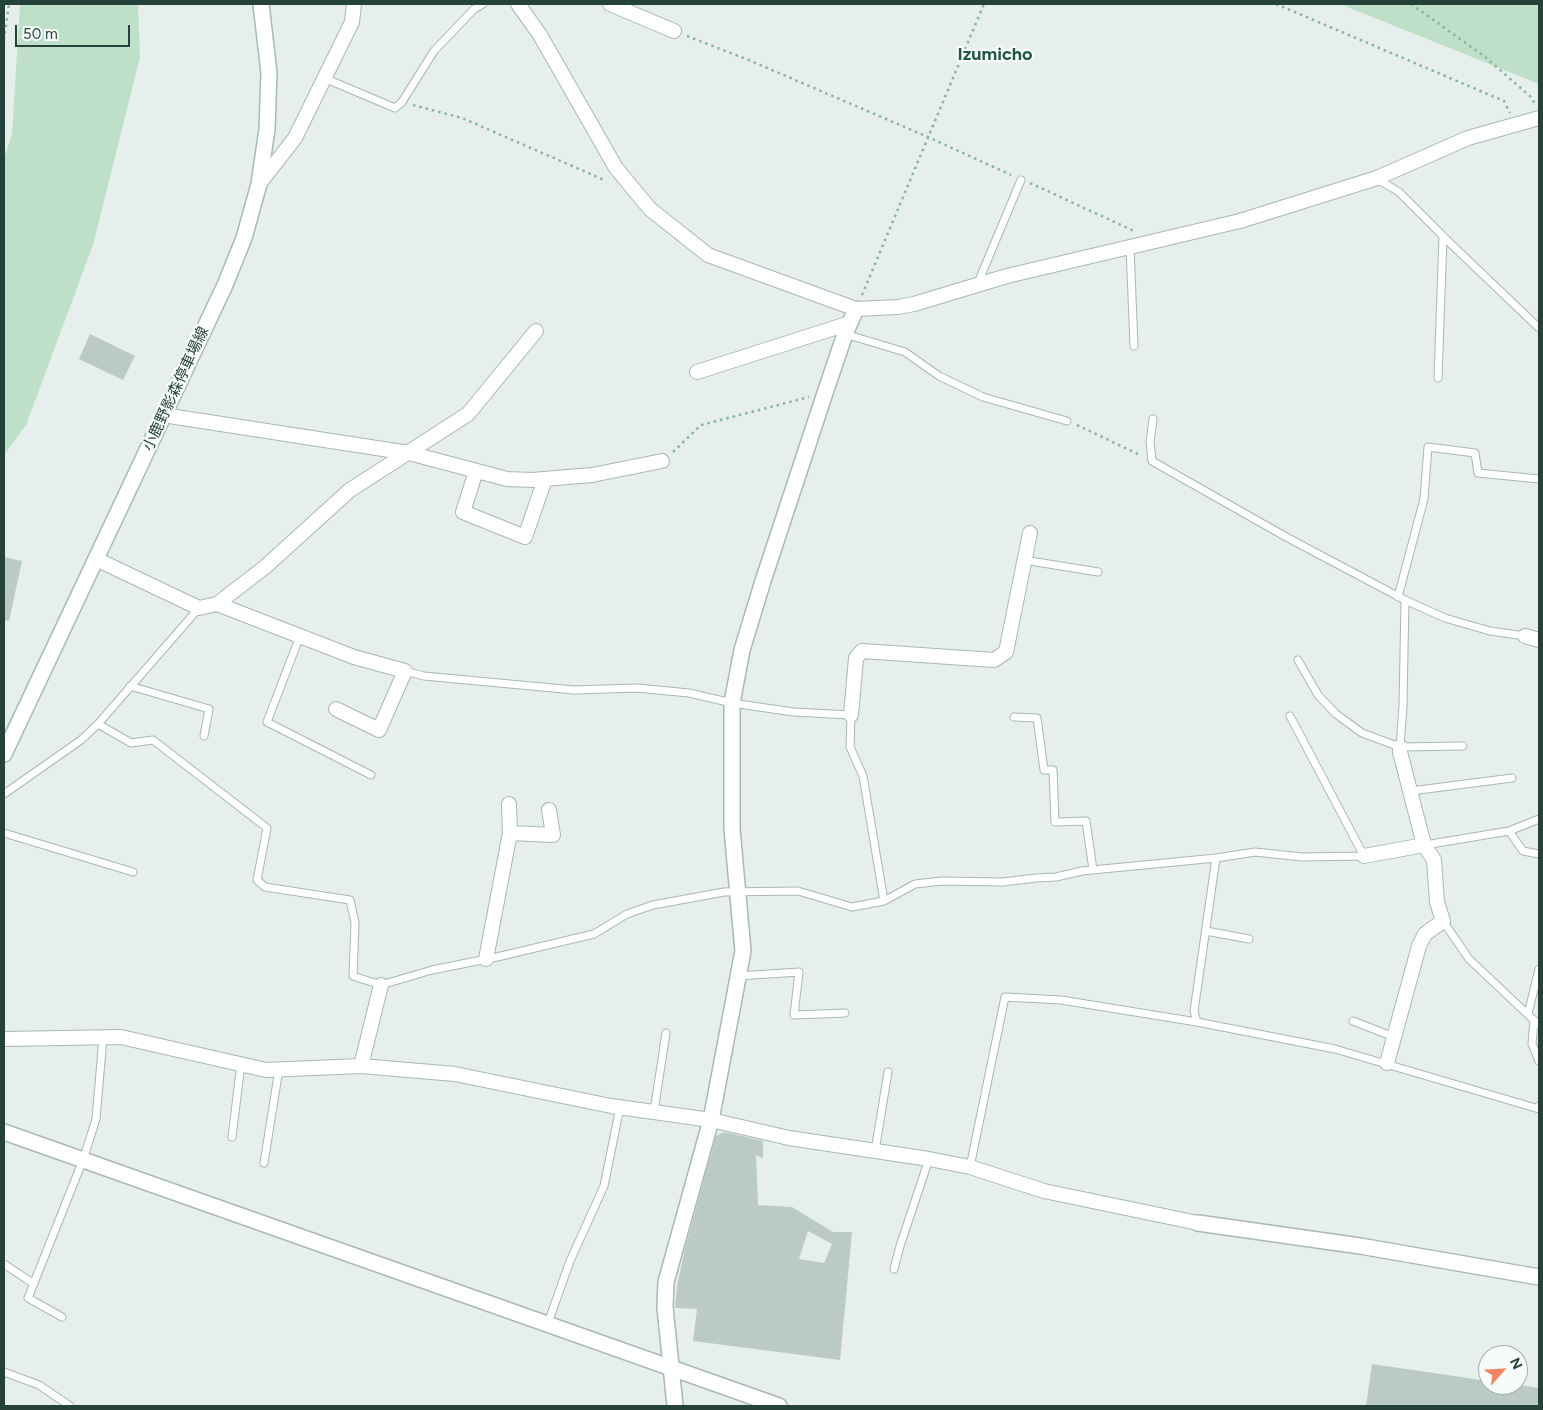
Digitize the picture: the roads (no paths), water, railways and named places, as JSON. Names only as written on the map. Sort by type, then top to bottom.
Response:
[{"type":"street","name":"小鹿野影森停車場線","points":[[4,754],[225,285],[244,238],[259,184],[268,129],[269,73],[261,4]]},
{"type":"street","points":[[259,184],[295,138],[352,22],[354,4]]},
{"type":"street","points":[[518,4],[540,35],[616,168],[650,208],[708,255],[856,308],[906,305],[1007,276],[1240,221],[1377,178],[1468,138],[1539,118]]},
{"type":"street","points":[[610,4],[674,31]]},
{"type":"street","points":[[675,1406],[665,1307],[666,1282],[711,1120],[743,951],[732,829],[732,703],[742,650],[825,393],[856,308]]},
{"type":"street","points":[[697,372],[848,329]]},
{"type":"street","points":[[96,559],[199,608],[217,604],[265,567],[350,490],[468,414],[536,331]]},
{"type":"street","points":[[163,415],[409,453],[507,479],[532,480],[592,475],[662,461]]},
{"type":"street","points":[[476,471],[463,512],[525,537],[545,479]]},
{"type":"street","points":[[851,715],[856,658],[862,651],[994,660],[1006,652],[1030,533]]},
{"type":"street","points":[[217,604],[354,657],[405,671],[379,730],[336,709]]},
{"type":"street","points":[[1525,636],[1539,640]]},
{"type":"street","points":[[1387,1063],[1419,946],[1425,934],[1443,921],[1437,902],[1434,860],[1424,845],[1400,747]]},
{"type":"street","points":[[486,959],[510,834],[509,804]]},
{"type":"street","points":[[510,834],[553,835],[549,810]]},
{"type":"street","points":[[1364,856],[1424,845]]},
{"type":"street","points":[[361,1066],[381,984]]},
{"type":"street","points":[[4,1039],[122,1037],[266,1070],[361,1066],[455,1074],[620,1107],[711,1120],[789,1138],[970,1166],[1044,1191],[1198,1223],[1360,1246],[1539,1277]]},
{"type":"street","points":[[4,1132],[780,1406]]},
{"type":"lane","points":[[324,78],[395,108],[402,102],[434,51],[474,9],[483,4]]},
{"type":"lane","points":[[1377,178],[1399,192],[1539,328]]},
{"type":"lane","points":[[976,286],[1021,180]]},
{"type":"lane","points":[[1438,378],[1443,236]]},
{"type":"lane","points":[[1130,246],[1134,346]]},
{"type":"lane","points":[[848,329],[905,352],[939,376],[983,397],[1067,420]]},
{"type":"lane","points":[[1153,419],[1150,442],[1152,461],[1288,538],[1405,600],[1445,618],[1490,631],[1525,636]]},
{"type":"lane","points":[[1398,596],[1424,499],[1428,447],[1475,453],[1478,473],[1539,479]]},
{"type":"lane","points":[[1024,560],[1098,572]]},
{"type":"lane","points":[[1400,747],[1403,706],[1405,600]]},
{"type":"lane","points":[[4,794],[81,740],[98,724],[199,608]]},
{"type":"lane","points":[[300,636],[267,722],[370,775]]},
{"type":"lane","points":[[1298,660],[1318,695],[1336,714],[1362,733],[1400,747],[1463,746]]},
{"type":"lane","points":[[405,671],[424,676],[574,690],[637,688],[689,693],[732,703],[793,712],[851,715],[850,748],[863,776],[884,901]]},
{"type":"lane","points":[[130,686],[209,709],[204,736]]},
{"type":"lane","points":[[98,724],[131,743],[152,740],[267,828],[257,880],[265,888],[350,900],[355,923],[352,976],[381,984],[432,970],[594,934],[627,914],[653,905],[700,896],[738,892],[798,891],[852,907],[884,901],[915,884],[942,881],[1003,882],[1255,852],[1302,857],[1364,856],[1290,716]]},
{"type":"lane","points":[[1014,717],[1038,718],[1044,770],[1053,770],[1055,822],[1086,822],[1093,870]]},
{"type":"lane","points":[[1411,791],[1512,778]]},
{"type":"lane","points":[[1424,845],[1509,830],[1539,819]]},
{"type":"lane","points":[[1509,830],[1523,851],[1539,854]]},
{"type":"lane","points":[[4,833],[133,872]]},
{"type":"lane","points":[[1197,1022],[1194,1011],[1216,858]]},
{"type":"lane","points":[[1443,921],[1469,959],[1536,1022],[1532,1044],[1539,1061]]},
{"type":"lane","points":[[1206,931],[1248,939]]},
{"type":"lane","points":[[1528,1014],[1539,969]]},
{"type":"lane","points":[[738,976],[799,972],[794,1015],[845,1014]]},
{"type":"lane","points":[[970,1166],[1005,997],[1061,1000],[1197,1022],[1335,1049],[1538,1109],[1539,1106]]},
{"type":"lane","points":[[1353,1021],[1394,1036]]},
{"type":"lane","points":[[654,1111],[666,1033]]},
{"type":"lane","points":[[62,1316],[28,1298],[96,1119],[103,1038]]},
{"type":"lane","points":[[232,1137],[241,1064]]},
{"type":"lane","points":[[264,1163],[279,1070]]},
{"type":"lane","points":[[875,1151],[888,1072]]},
{"type":"lane","points":[[548,1323],[570,1261],[604,1186],[620,1107]]},
{"type":"lane","points":[[894,1269],[929,1159]]},
{"type":"lane","points":[[4,1264],[34,1284]]},
{"type":"lane","points":[[4,1372],[38,1385],[70,1406]]},
{"type":"district","name":"Izumicho","points":[[995,55]]}]
